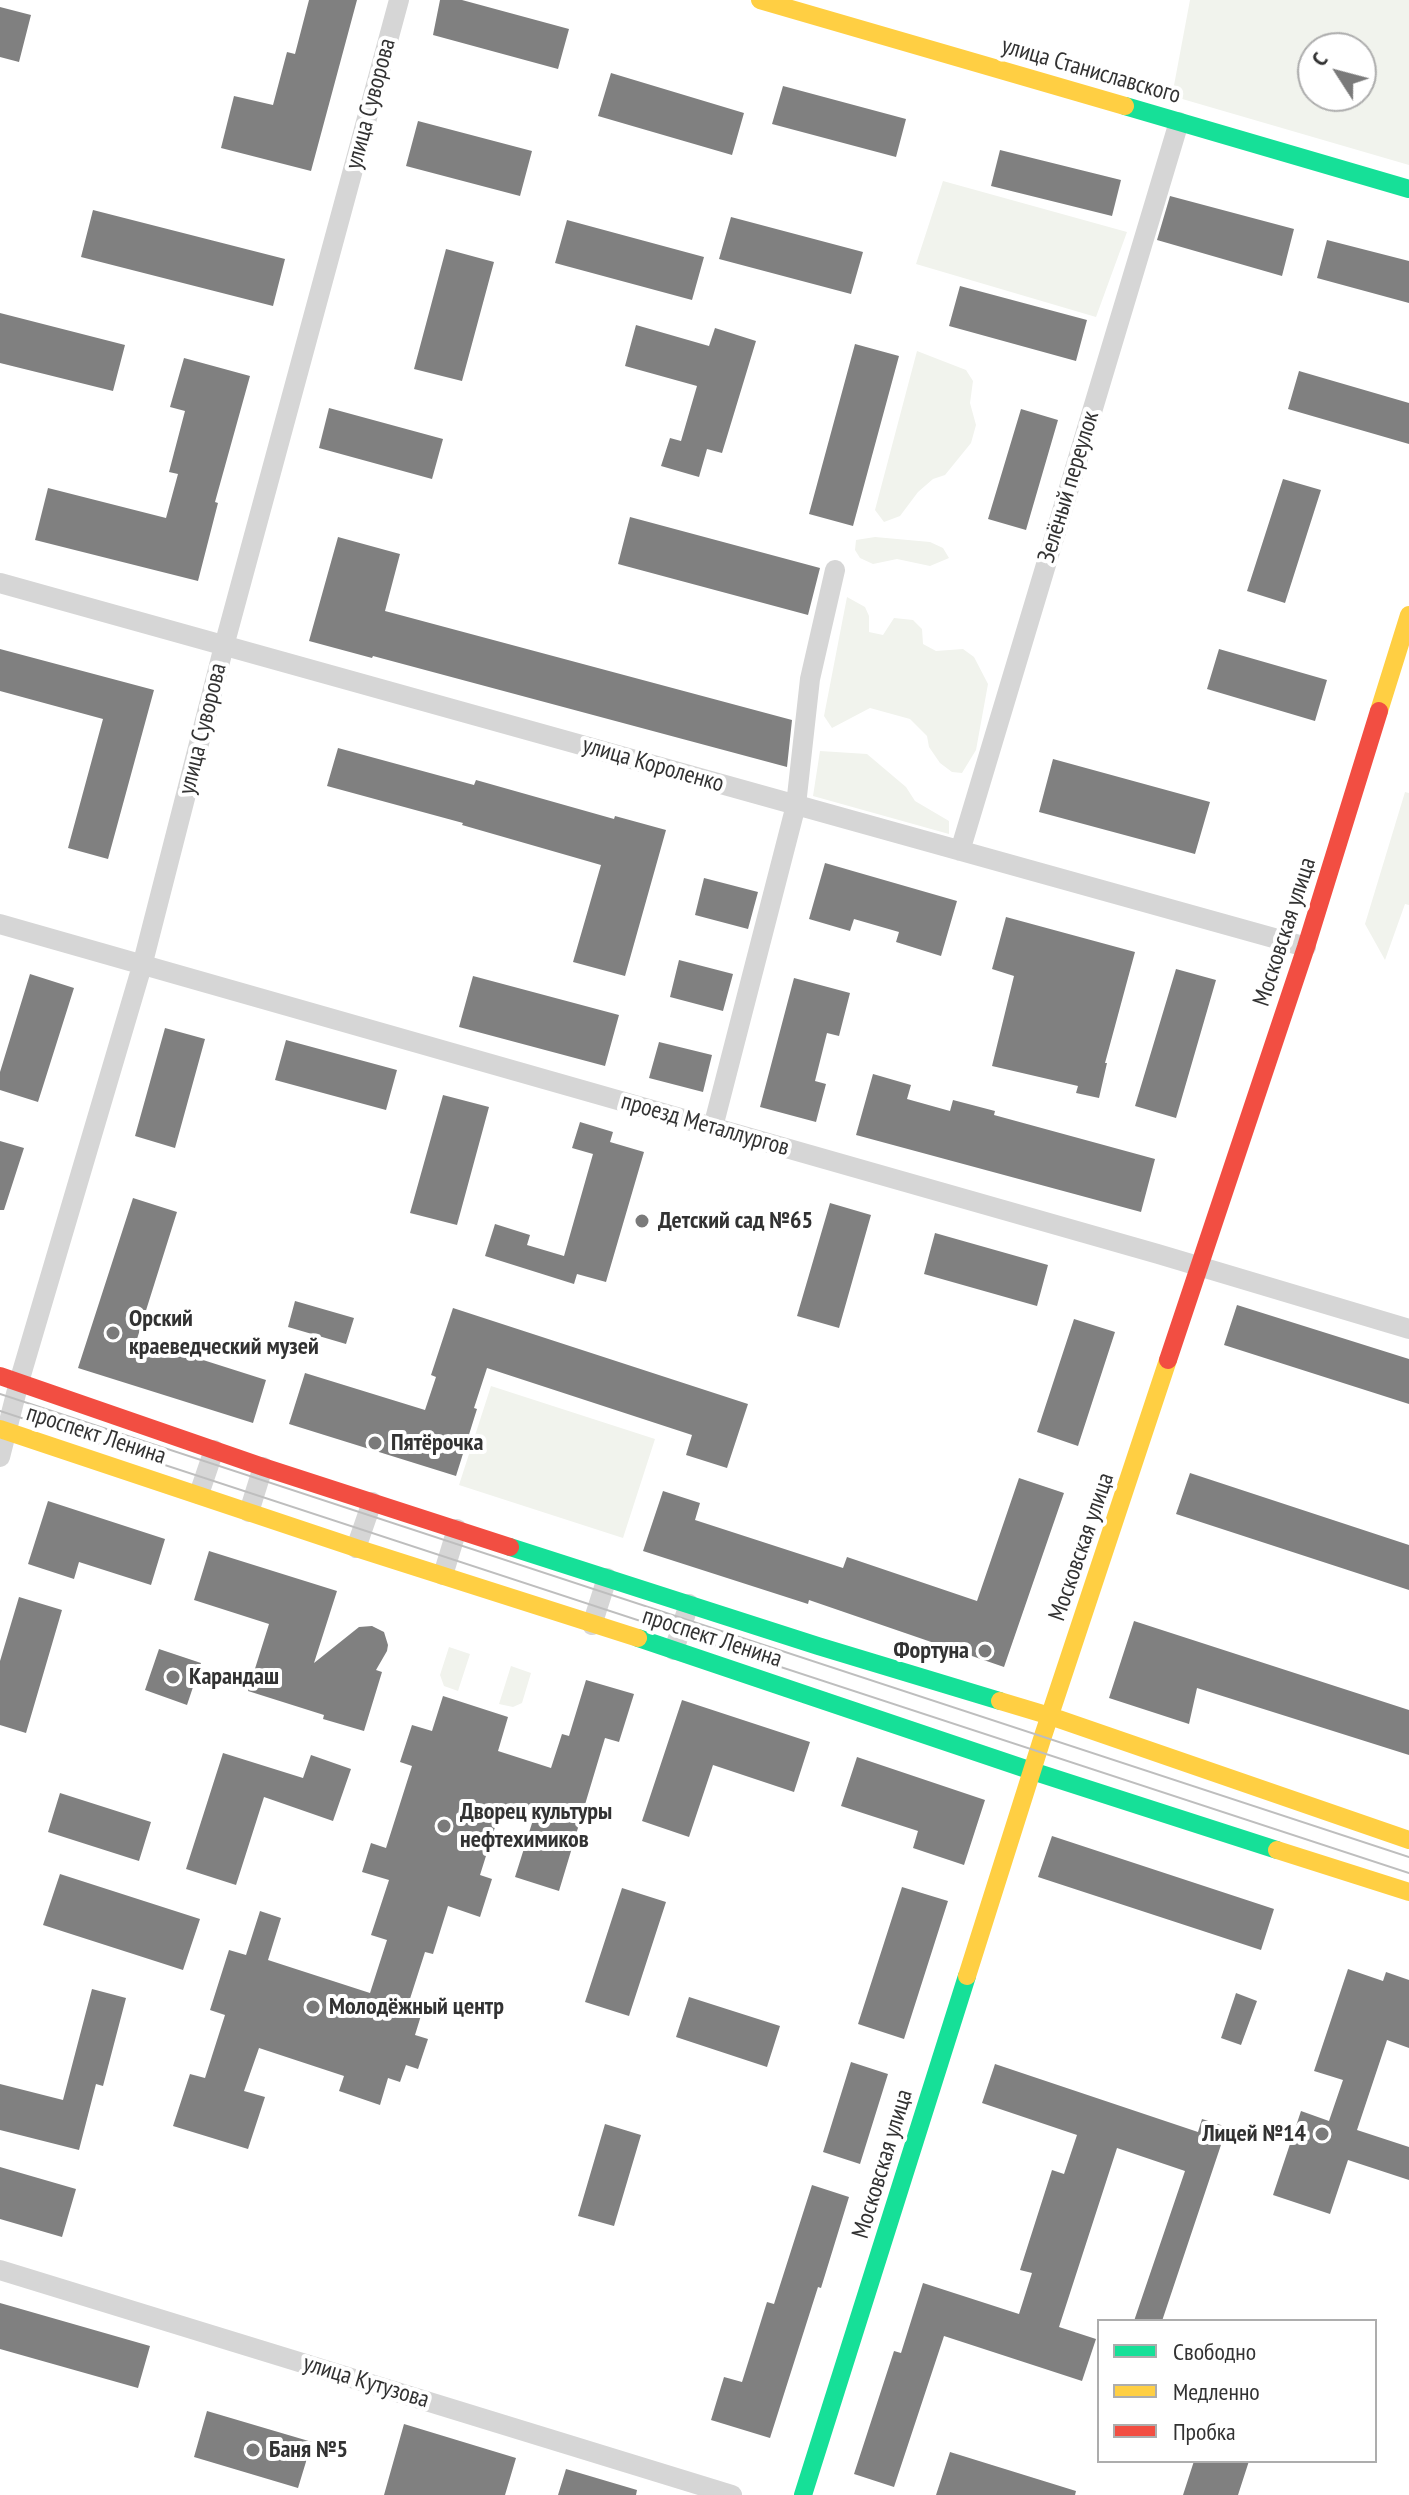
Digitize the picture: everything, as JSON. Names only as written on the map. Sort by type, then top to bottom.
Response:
[{"type":"main road","name":"улица Станиславского","points":[[760,0],[1409,189]]},
{"type":"main road","name":"Московская улица","points":[[803,2495],[1032,1771],[1306,947],[1409,615]]},
{"type":"main road","name":"проспект Ленина","points":[[10,1379],[263,1467],[1050,1716],[1409,1840]]},
{"type":"main road","name":"проспект Ленина","points":[[3,1430],[1032,1771],[1409,1892]]},
{"type":"street","name":"улица Суворова","points":[[0,1457],[10,1379],[142,966],[224,646],[399,0]]},
{"type":"street","name":"Зелёный переулок","points":[[960,851],[1179,122]]},
{"type":"street","points":[[713,1127],[796,805],[810,679],[835,570]]},
{"type":"street","name":"улица Короленко","points":[[0,583],[1306,947]]},
{"type":"street","name":"проезд Металлургов","points":[[0,924],[1201,1266],[1409,1329]]},
{"type":"street","points":[[199,1494],[214,1450]]},
{"type":"street","points":[[249,1512],[263,1467]]},
{"type":"street","points":[[356,1548],[372,1502]]},
{"type":"street","points":[[443,1575],[457,1529]]},
{"type":"street","points":[[592,1625],[607,1578]]},
{"type":"street","points":[[674,1650],[689,1604]]},
{"type":"street","name":"улица Кутузова","points":[[0,2270],[732,2495]]},
{"type":"shaded area","points":[[1190,0],[1409,0],[1409,165],[1172,96]]},
{"type":"shaded area","points":[[943,181],[1127,232],[1096,317],[916,264]]},
{"type":"shaded area","points":[[917,351],[966,370],[973,381],[970,403],[976,425],[971,443],[945,475],[933,479],[918,492],[900,516],[884,522],[875,510]]},
{"type":"shaded area","points":[[875,537],[930,542],[943,548],[949,558],[930,566],[897,559],[873,564],[860,558],[855,550],[856,540]]},
{"type":"shaded area","points":[[847,597],[865,607],[869,616],[869,632],[883,635],[894,618],[913,620],[922,629],[923,644],[936,651],[963,649],[974,657],[988,684],[976,750],[962,773],[952,772],[940,763],[929,747],[927,736],[910,719],[870,708],[832,728],[824,716]]},
{"type":"shaded area","points":[[820,751],[867,754],[906,787],[915,801],[949,821],[949,834],[813,796]]},
{"type":"shaded area","points":[[1405,792],[1409,793],[1409,905],[1405,904],[1385,960],[1365,924]]},
{"type":"shaded area","points":[[491,1386],[655,1439],[623,1538],[459,1485]]},
{"type":"shaded area","points":[[449,1647],[470,1654],[458,1691],[444,1686],[440,1675]]},
{"type":"shaded area","points":[[511,1666],[531,1673],[522,1703],[513,1707],[499,1704]]},
{"type":"building","points":[[309,0],[357,0],[311,171],[221,148],[234,96],[273,105],[287,52],[295,54]]},
{"type":"building","points":[[440,0],[462,0],[569,29],[558,69],[433,35]]},
{"type":"building","points":[[0,7],[31,15],[19,62],[0,57]]},
{"type":"building","points":[[611,73],[744,113],[732,155],[598,116]]},
{"type":"building","points":[[783,86],[906,119],[896,157],[772,124]]},
{"type":"building","points":[[418,121],[532,151],[520,196],[406,166]]},
{"type":"building","points":[[1000,150],[1121,180],[1112,216],[991,186]]},
{"type":"building","points":[[1170,196],[1294,229],[1282,276],[1157,240]]},
{"type":"building","points":[[93,210],[285,259],[273,306],[81,257]]},
{"type":"building","points":[[731,217],[863,252],[851,294],[719,259]]},
{"type":"building","points":[[567,220],[704,257],[692,300],[555,263]]},
{"type":"building","points":[[1327,240],[1409,261],[1409,303],[1317,278]]},
{"type":"building","points":[[446,249],[494,262],[462,381],[414,369]]},
{"type":"building","points":[[960,286],[1087,320],[1076,361],[949,326]]},
{"type":"building","points":[[0,313],[125,345],[113,391],[0,363]]},
{"type":"building","points":[[636,325],[709,346],[715,328],[756,341],[722,453],[707,449],[699,477],[661,466],[670,438],[681,441],[697,386],[625,366]]},
{"type":"building","points":[[855,344],[899,356],[853,526],[809,514]]},
{"type":"building","points":[[184,358],[250,376],[215,502],[218,503],[198,581],[35,540],[48,488],[166,518],[178,474],[169,472],[185,411],[170,407]]},
{"type":"building","points":[[1299,371],[1409,403],[1409,444],[1288,409]]},
{"type":"building","points":[[329,408],[443,439],[432,479],[319,448]]},
{"type":"building","points":[[1021,409],[1058,420],[1026,530],[988,519]]},
{"type":"building","points":[[1283,479],[1321,490],[1285,603],[1247,591]]},
{"type":"building","points":[[630,517],[820,568],[808,615],[618,564]]},
{"type":"building","points":[[338,537],[400,554],[385,611],[792,720],[787,767],[309,641]]},
{"type":"building","points":[[0,649],[154,690],[108,859],[68,848],[103,719],[0,691]]},
{"type":"building","points":[[1219,649],[1327,680],[1315,721],[1207,689]]},
{"type":"building","points":[[338,748],[474,785],[476,780],[614,819],[615,816],[666,830],[625,976],[573,962],[601,865],[327,786]]},
{"type":"building","points":[[1053,759],[1210,802],[1195,854],[1039,812]]},
{"type":"building","points":[[825,863],[957,901],[941,956],[896,942],[899,932],[854,919],[850,931],[809,919]]},
{"type":"building","points":[[704,878],[758,892],[748,929],[695,915]]},
{"type":"building","points":[[1006,917],[1135,952],[1105,1063],[1099,1098],[1076,1093],[1078,1086],[992,1066],[1014,976],[992,969]]},
{"type":"building","points":[[679,960],[733,974],[723,1011],[670,997]]},
{"type":"building","points":[[1176,969],[1216,980],[1176,1118],[1135,1106]]},
{"type":"building","points":[[30,974],[74,988],[38,1102],[0,1090],[0,1072]]},
{"type":"building","points":[[473,976],[619,1015],[605,1066],[459,1027]]},
{"type":"building","points":[[794,978],[850,993],[839,1036],[827,1033],[815,1081],[826,1084],[816,1122],[760,1107]]},
{"type":"building","points":[[165,1028],[205,1039],[175,1148],[135,1136]]},
{"type":"building","points":[[286,1040],[397,1070],[386,1110],[275,1080]]},
{"type":"building","points":[[659,1042],[712,1055],[703,1092],[649,1078]]},
{"type":"building","points":[[873,1074],[911,1085],[907,1099],[950,1111],[953,1100],[995,1111],[994,1115],[1155,1159],[1141,1212],[856,1135]]},
{"type":"building","points":[[443,1095],[489,1107],[457,1225],[410,1213]]},
{"type":"building","points":[[580,1122],[613,1132],[610,1142],[644,1152],[606,1282],[577,1274],[574,1284],[485,1256],[495,1224],[530,1235],[527,1245],[564,1256],[593,1154],[572,1148]]},
{"type":"building","points":[[0,1141],[24,1148],[4,1210],[0,1210]]},
{"type":"building","points":[[133,1198],[177,1212],[137,1339],[266,1380],[253,1423],[78,1368]]},
{"type":"building","points":[[830,1203],[871,1215],[839,1328],[797,1316]]},
{"type":"building","points":[[935,1233],[1048,1265],[1037,1306],[924,1274]]},
{"type":"building","points":[[295,1301],[354,1318],[346,1344],[288,1327]]},
{"type":"building","points":[[1237,1305],[1409,1359],[1409,1404],[1224,1345]]},
{"type":"building","points":[[453,1308],[748,1404],[727,1468],[686,1455],[692,1435],[487,1368],[456,1476],[289,1424],[305,1373],[425,1410],[436,1377],[431,1375]]},
{"type":"building","points":[[1074,1319],[1115,1332],[1078,1446],[1037,1432]]},
{"type":"building","points":[[1190,1473],[1409,1545],[1409,1590],[1176,1514]]},
{"type":"building","points":[[1019,1478],[1064,1493],[1004,1667],[809,1600],[808,1604],[643,1551],[663,1491],[700,1503],[695,1520],[843,1568],[847,1557],[977,1601]]},
{"type":"building","points":[[48,1501],[165,1539],[151,1585],[79,1562],[74,1579],[28,1564]]},
{"type":"building","points":[[209,1551],[337,1591],[314,1663],[359,1627],[372,1626],[384,1632],[387,1651],[376,1670],[382,1672],[364,1731],[248,1691],[269,1624],[194,1600]]},
{"type":"building","points":[[19,1597],[62,1610],[26,1733],[0,1725],[0,1661]]},
{"type":"building","points":[[1134,1621],[1409,1710],[1409,1755],[1197,1688],[1189,1724],[1109,1698]]},
{"type":"building","name":"Карандаш","points":[[159,1649],[201,1663],[187,1705],[145,1690]]},
{"type":"building","points":[[586,1680],[634,1694],[619,1742],[605,1738],[559,1891],[515,1877],[533,1820],[501,1808],[480,1875],[492,1879],[480,1917],[448,1906],[433,1954],[425,1952],[408,2005],[423,2009],[415,2035],[428,2039],[418,2069],[406,2065],[400,2082],[388,2078],[380,2105],[339,2091],[344,2076],[259,2048],[244,2091],[265,2097],[248,2149],[173,2126],[190,2074],[205,2078],[225,2015],[210,2010],[229,1950],[246,1955],[260,1911],[281,1918],[268,1960],[370,1993],[387,1940],[371,1935],[389,1880],[362,1872],[371,1843],[386,1848],[412,1766],[400,1762],[412,1725],[432,1731],[443,1696],[508,1717],[498,1751],[551,1768],[562,1734],[569,1736]]},
{"type":"building","points":[[682,1700],[810,1742],[794,1792],[713,1765],[689,1837],[642,1821]]},
{"type":"building","points":[[223,1753],[303,1778],[311,1755],[351,1769],[333,1821],[264,1797],[236,1885],[186,1869]]},
{"type":"building","points":[[857,1757],[985,1800],[964,1865],[913,1848],[918,1831],[841,1806]]},
{"type":"building","points":[[60,1793],[151,1822],[139,1861],[48,1832]]},
{"type":"building","points":[[1052,1836],[1274,1909],[1261,1950],[1038,1877]]},
{"type":"building","points":[[60,1874],[200,1919],[183,1970],[43,1925]]},
{"type":"building","points":[[902,1887],[948,1901],[904,2039],[858,2024]]},
{"type":"building","points":[[622,1888],[666,1902],[629,2016],[585,2002]]},
{"type":"building","points":[[1348,1969],[1383,1981],[1386,1972],[1409,1980],[1409,2048],[1387,2040],[1357,2130],[1409,2147],[1409,2180],[1348,2160],[1330,2214],[1273,2195],[1301,2111],[1329,2121],[1343,2080],[1314,2071]]},
{"type":"building","points":[[92,1989],[126,1998],[103,2086],[96,2084],[79,2150],[0,2130],[0,2084],[63,2100]]},
{"type":"building","points":[[1236,1993],[1257,2001],[1241,2045],[1221,2038]]},
{"type":"building","points":[[689,1997],[780,2026],[767,2067],[676,2037]]},
{"type":"building","points":[[851,2062],[888,2074],[860,2164],[823,2152]]},
{"type":"building","points":[[995,2064],[1198,2132],[1202,2119],[1227,2127],[1163,2319],[1135,2319],[1185,2171],[1117,2148],[1059,2327],[1096,2339],[1082,2381],[944,2336],[894,2487],[854,2474],[894,2351],[901,2353],[923,2283],[1019,2314],[1032,2273],[1020,2270],[1052,2170],[1064,2174],[1077,2135],[982,2103]]},
{"type":"building","points":[[605,2124],[641,2135],[614,2226],[578,2216]]},
{"type":"building","points":[[0,2167],[76,2189],[62,2237],[0,2219]]},
{"type":"building","points":[[812,2185],[849,2197],[770,2438],[711,2420],[724,2377],[742,2382],[767,2302],[774,2304]]},
{"type":"building","points":[[0,2303],[150,2346],[138,2388],[0,2349]]},
{"type":"building","name":"Баня №5","points":[[207,2411],[312,2442],[298,2488],[194,2457]]},
{"type":"building","points":[[404,2424],[516,2458],[505,2495],[384,2495]]},
{"type":"building","points":[[950,2452],[1076,2491],[1075,2495],[936,2495]]},
{"type":"building","points":[[1193,2463],[1248,2463],[1238,2495],[1183,2495]]},
{"type":"building","points":[[566,2469],[637,2490],[636,2495],[558,2495]]},
{"type":"tram line","points":[[0,1394],[1409,1857]]},
{"type":"tram line","points":[[0,1411],[1409,1873]]},
{"type":"traffic: fast","points":[[1125,106],[1409,189]]},
{"type":"traffic: fast","points":[[510,1547],[1000,1701]]},
{"type":"traffic: fast","points":[[638,1638],[1277,1850]]},
{"type":"traffic: fast","points":[[803,2495],[967,1976]]},
{"type":"traffic: slow","points":[[760,0],[1125,106]]},
{"type":"traffic: slow","points":[[1379,711],[1409,615]]},
{"type":"traffic: slow","points":[[967,1976],[1168,1360]]},
{"type":"traffic: slow","points":[[0,1429],[638,1638]]},
{"type":"traffic: slow","points":[[1000,1701],[1409,1840]]},
{"type":"traffic: slow","points":[[1277,1850],[1409,1892]]},
{"type":"traffic: jam","points":[[1168,1360],[1306,947],[1379,711]]},
{"type":"traffic: jam","points":[[0,1376],[263,1467],[510,1547]]},
{"type":"place","name":"Детский сад №65","points":[[642,1221]]},
{"type":"place","name":"Орский краеведческий музей","points":[[113,1333]]},
{"type":"place","name":"Пятёрочка","points":[[375,1443]]},
{"type":"place","name":"Фортуна","points":[[985,1651]]},
{"type":"place","name":"Карандаш","points":[[173,1677]]},
{"type":"place","name":"Дворец культуры нефтехимиков","points":[[444,1826]]},
{"type":"place","name":"Молодёжный центр","points":[[313,2007]]},
{"type":"place","name":"Лицей №14","points":[[1322,2134]]},
{"type":"place","name":"Баня №5","points":[[253,2450]]}]
